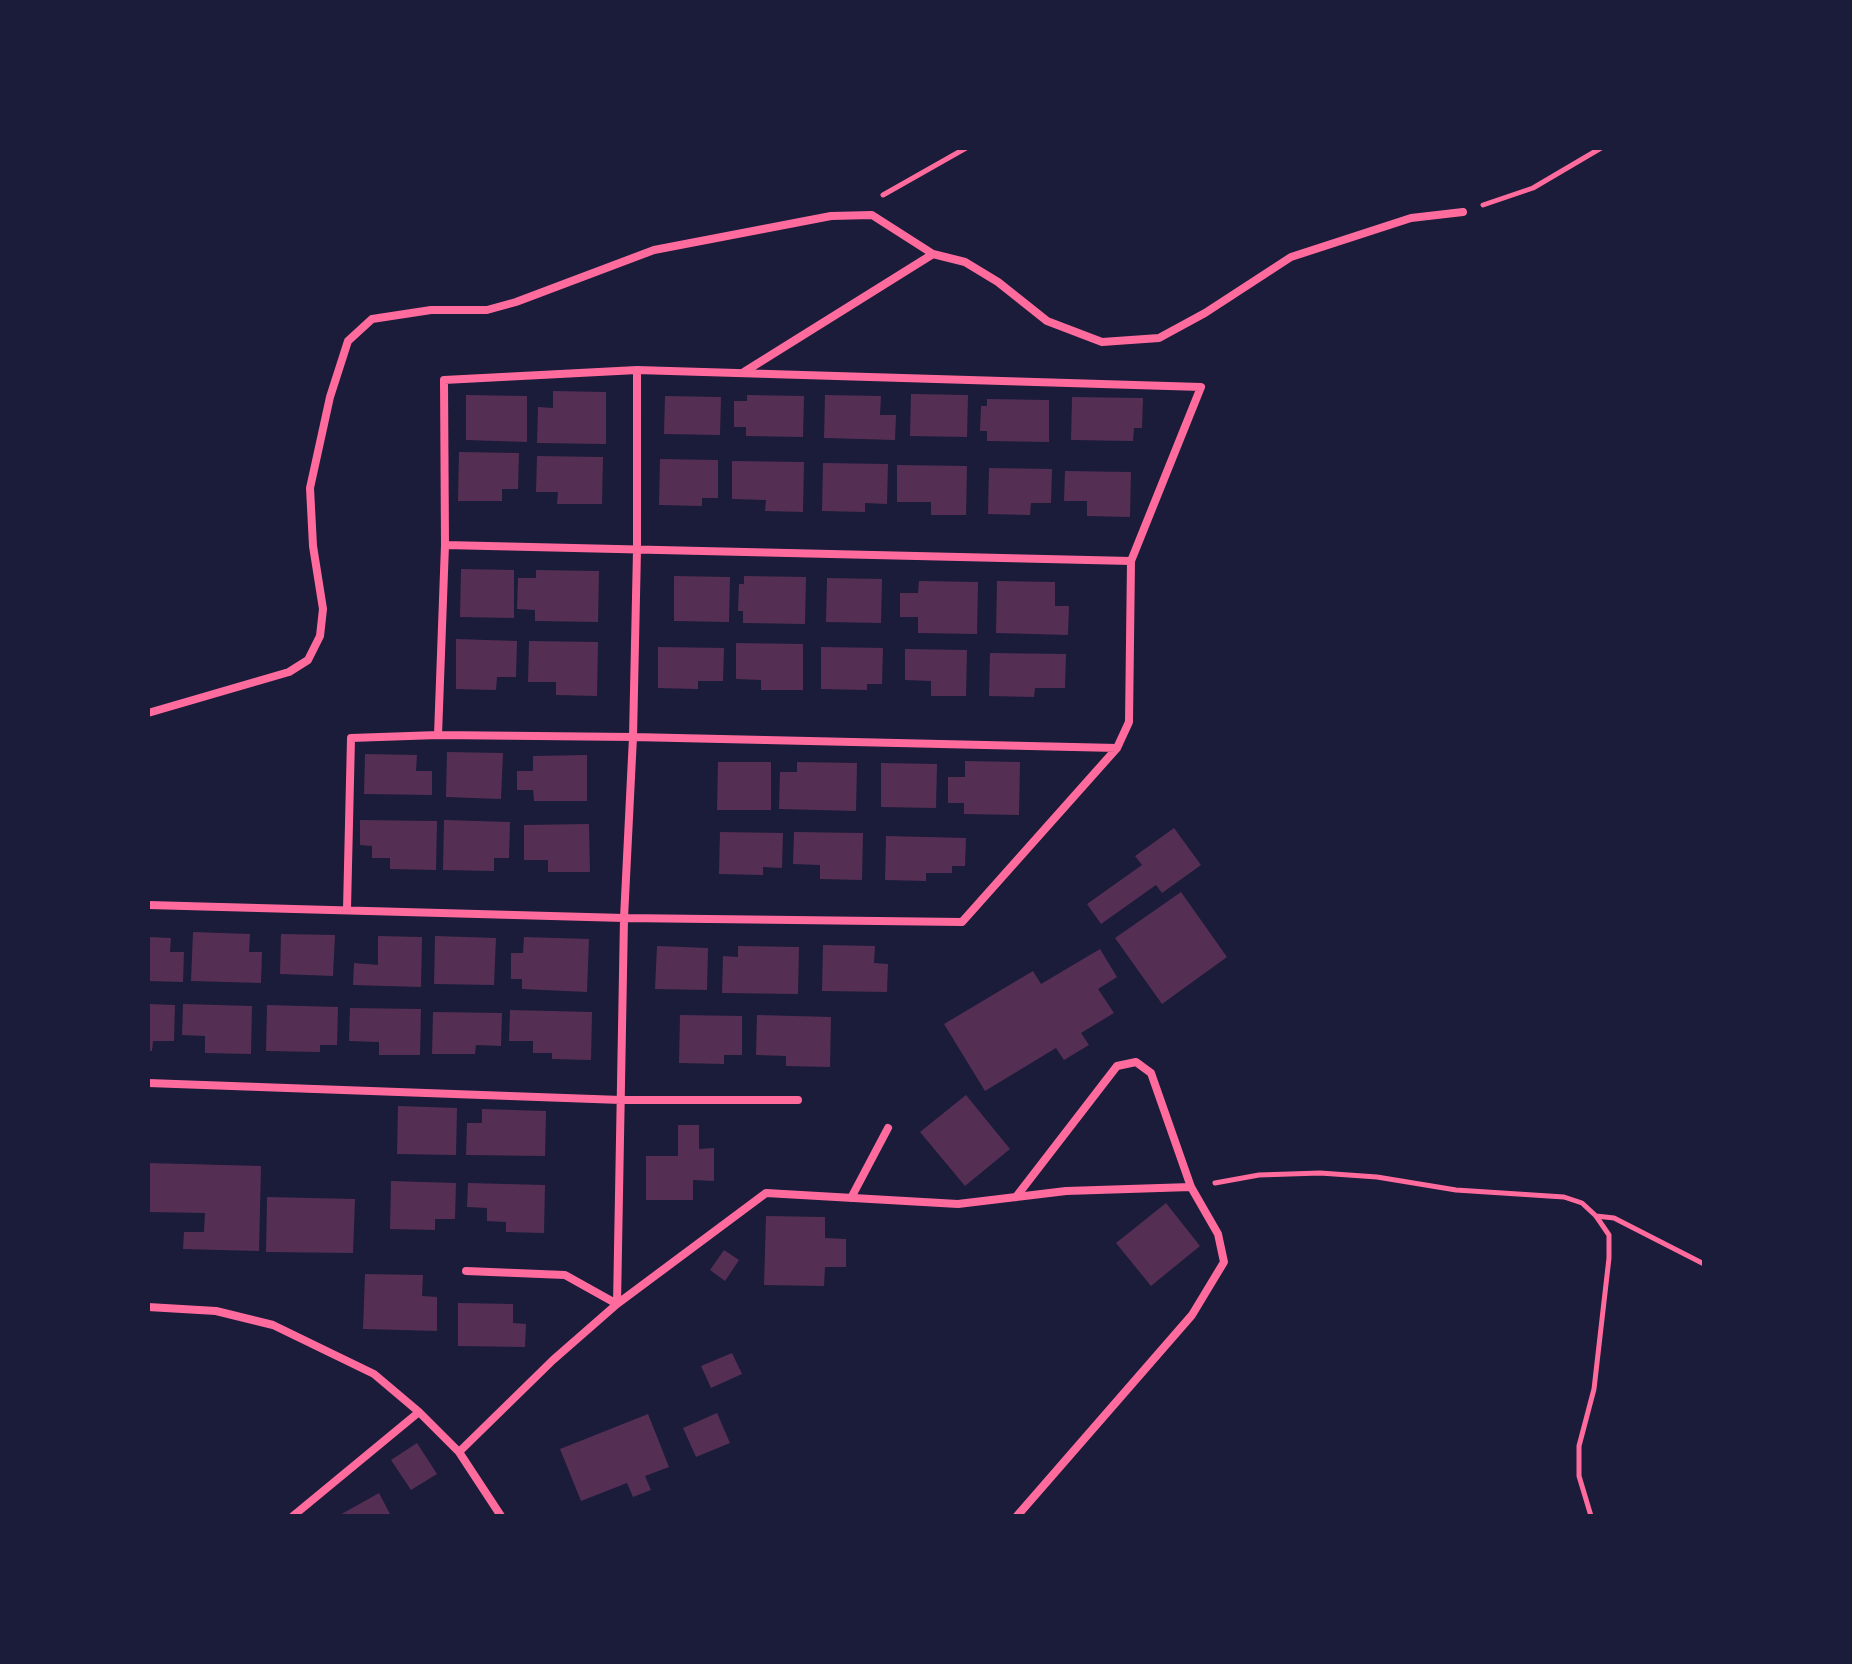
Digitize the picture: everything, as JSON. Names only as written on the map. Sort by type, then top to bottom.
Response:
[{"type":"street","points":[[148,713],[289,672],[308,660],[320,636],[323,609],[313,546],[310,488],[330,397],[348,341],[372,319],[431,310],[487,310],[654,250],[831,216],[872,215],[933,254],[965,262],[998,282],[1047,321],[1102,342],[1159,338],[1205,313],[1291,257],[1411,218],[1463,212]]},
{"type":"street","points":[[744,372],[933,254]]},
{"type":"street","points":[[617,1304],[624,918],[633,737],[637,370]]},
{"type":"street","points":[[148,905],[624,918],[962,922],[1117,748],[1129,722],[1131,561],[1201,387],[637,370],[444,380],[445,545],[438,735]]},
{"type":"street","points":[[445,545],[1131,561]]},
{"type":"street","points":[[347,909],[351,738],[438,735],[633,737],[1117,748]]},
{"type":"street","points":[[1016,1197],[1117,1066],[1136,1062],[1151,1073],[1191,1187],[1218,1234],[1224,1262],[1192,1315],[1017,1516]]},
{"type":"street","points":[[148,1083],[621,1100],[798,1100]]},
{"type":"street","points":[[851,1198],[888,1128]]},
{"type":"street","points":[[459,1452],[553,1360],[617,1304],[766,1193],[958,1204],[1066,1191],[1191,1187]]},
{"type":"street","points":[[466,1271],[565,1275],[617,1304]]},
{"type":"street","points":[[148,1307],[216,1311],[273,1325],[374,1374],[419,1412],[459,1452],[501,1516]]},
{"type":"street","points":[[293,1516],[419,1412]]},
{"type":"path","points":[[853,215],[966,148]]},
{"type":"path","points":[[1463,212],[1533,188],[1601,148]]},
{"type":"path","points":[[1191,1187],[1259,1175],[1334,1174],[1377,1177],[1456,1190],[1564,1197],[1582,1203],[1609,1235],[1594,1389],[1579,1446],[1579,1476],[1591,1516]]},
{"type":"path","points":[[1596,1216],[1614,1218],[1704,1264]]},
{"type":"building","points":[[553,391],[606,392],[606,444],[537,443],[538,407],[553,408]]},
{"type":"building","points":[[911,394],[968,395],[967,437],[910,436]]},
{"type":"building","points":[[466,395],[527,396],[527,442],[466,440]]},
{"type":"building","points":[[747,395],[804,396],[803,437],[746,436],[746,427],[734,427],[734,401],[747,401]]},
{"type":"building","points":[[825,395],[881,396],[880,415],[896,415],[895,440],[824,438]]},
{"type":"building","points":[[665,396],[721,397],[720,435],[664,434]]},
{"type":"building","points":[[1072,397],[1143,398],[1142,428],[1134,428],[1133,441],[1071,440]]},
{"type":"building","points":[[987,399],[1049,400],[1049,442],[987,441],[987,431],[980,431],[981,406],[987,406]]},
{"type":"building","points":[[459,452],[519,453],[518,489],[502,489],[502,501],[458,501]]},
{"type":"building","points":[[537,456],[603,457],[602,504],[557,504],[558,492],[536,492]]},
{"type":"building","points":[[660,459],[718,460],[718,498],[702,498],[702,506],[659,505]]},
{"type":"building","points":[[732,461],[804,462],[803,512],[765,511],[766,500],[732,499]]},
{"type":"building","points":[[823,463],[888,464],[887,504],[865,503],[865,512],[822,511]]},
{"type":"building","points":[[897,465],[967,466],[966,515],[931,515],[931,502],[897,502]]},
{"type":"building","points":[[989,468],[1052,469],[1051,503],[1031,503],[1030,515],[988,514]]},
{"type":"building","points":[[1065,471],[1131,472],[1130,517],[1087,516],[1087,501],[1064,501]]},
{"type":"building","points":[[461,569],[514,570],[514,618],[460,617]]},
{"type":"building","points":[[536,570],[599,571],[598,622],[535,621],[535,610],[517,609],[518,578],[536,578]]},
{"type":"building","points":[[674,576],[730,577],[729,622],[674,621]]},
{"type":"building","points":[[744,576],[806,577],[805,624],[743,623],[743,611],[738,611],[739,584],[744,584]]},
{"type":"building","points":[[827,578],[882,579],[881,623],[826,622]]},
{"type":"building","points":[[919,581],[978,582],[977,634],[918,633],[918,617],[900,617],[900,593],[918,593]]},
{"type":"building","points":[[997,581],[1055,582],[1055,606],[1069,606],[1068,635],[996,633]]},
{"type":"building","points":[[456,639],[517,641],[516,677],[497,677],[496,690],[456,689]]},
{"type":"building","points":[[529,641],[598,642],[597,696],[556,695],[556,682],[528,682]]},
{"type":"building","points":[[736,643],[803,644],[803,690],[761,690],[761,680],[736,679]]},
{"type":"building","points":[[658,647],[724,648],[723,681],[698,681],[698,689],[658,688]]},
{"type":"building","points":[[821,647],[883,648],[882,684],[867,684],[867,690],[821,689]]},
{"type":"building","points":[[905,649],[967,650],[966,696],[931,696],[931,681],[905,680]]},
{"type":"building","points":[[990,653],[1066,654],[1065,688],[1035,688],[1034,697],[989,696]]},
{"type":"building","points":[[447,752],[503,753],[501,799],[446,797]]},
{"type":"building","points":[[365,754],[417,755],[416,771],[432,771],[432,795],[364,794]]},
{"type":"building","points":[[587,755],[587,801],[534,801],[533,790],[517,790],[517,771],[533,771],[533,756]]},
{"type":"building","points":[[965,761],[1020,762],[1019,815],[964,814],[964,803],[948,803],[948,777],[965,777]]},
{"type":"building","points":[[718,762],[771,762],[771,810],[717,810]]},
{"type":"building","points":[[797,762],[857,763],[856,811],[779,809],[780,772],[797,772]]},
{"type":"building","points":[[881,763],[937,764],[936,808],[881,807]]},
{"type":"building","points":[[360,820],[437,821],[436,870],[390,869],[390,858],[372,858],[372,846],[360,845]]},
{"type":"building","points":[[444,820],[510,822],[509,858],[494,858],[494,871],[443,870]]},
{"type":"building","points":[[589,824],[590,872],[548,872],[548,860],[524,860],[524,825]]},
{"type":"building","points":[[1174,828],[1201,865],[1162,893],[1156,885],[1101,924],[1087,904],[1142,865],[1135,856]]},
{"type":"building","points":[[720,832],[783,833],[782,868],[763,867],[763,875],[719,874]]},
{"type":"building","points":[[794,832],[863,833],[862,880],[820,879],[820,865],[793,864]]},
{"type":"building","points":[[886,836],[966,838],[965,866],[952,866],[952,873],[926,873],[926,881],[885,880]]},
{"type":"building","points":[[1181,892],[1227,957],[1162,1004],[1115,938]]},
{"type":"building","points":[[193,932],[250,934],[249,952],[262,952],[261,983],[191,981]]},
{"type":"building","points":[[281,934],[335,935],[333,976],[280,974]]},
{"type":"building","points":[[378,936],[422,937],[421,987],[353,985],[354,963],[378,965]]},
{"type":"building","points":[[435,936],[496,938],[494,985],[434,984]]},
{"type":"building","points":[[148,937],[171,938],[170,952],[184,952],[183,982],[148,981]]},
{"type":"building","points":[[524,937],[589,939],[587,992],[522,989],[522,979],[511,979],[511,953],[523,953]]},
{"type":"building","points":[[823,945],[875,946],[874,963],[888,964],[887,992],[822,991]]},
{"type":"building","points":[[657,946],[708,948],[707,990],[655,989]]},
{"type":"building","points":[[738,946],[799,947],[798,994],[722,993],[723,956],[738,957]]},
{"type":"building","points":[[1100,949],[1117,977],[1098,989],[1114,1013],[1081,1033],[1089,1045],[1064,1060],[1056,1048],[985,1091],[944,1024],[1033,971],[1041,984]]},
{"type":"building","points":[[148,1004],[175,1005],[174,1041],[153,1041],[152,1051],[148,1051]]},
{"type":"building","points":[[183,1004],[252,1006],[251,1054],[205,1053],[205,1036],[182,1035]]},
{"type":"building","points":[[267,1005],[338,1007],[337,1045],[320,1045],[320,1052],[266,1051]]},
{"type":"building","points":[[350,1008],[421,1009],[420,1055],[379,1055],[379,1042],[349,1041]]},
{"type":"building","points":[[510,1010],[592,1012],[591,1060],[552,1059],[552,1053],[533,1053],[533,1041],[509,1041]]},
{"type":"building","points":[[433,1012],[502,1013],[501,1046],[476,1045],[475,1054],[432,1054]]},
{"type":"building","points":[[680,1015],[742,1016],[742,1055],[724,1055],[724,1064],[679,1063]]},
{"type":"building","points":[[757,1015],[831,1017],[830,1067],[786,1066],[786,1056],[756,1055]]},
{"type":"building","points":[[966,1095],[1010,1149],[965,1186],[920,1132]]},
{"type":"building","points":[[398,1106],[457,1108],[456,1155],[397,1154]]},
{"type":"building","points":[[482,1109],[546,1111],[545,1156],[466,1155],[467,1123],[482,1123]]},
{"type":"building","points":[[678,1125],[699,1125],[699,1149],[714,1148],[714,1181],[693,1180],[693,1200],[646,1200],[646,1156],[678,1156]]},
{"type":"building","points":[[148,1163],[261,1166],[259,1251],[183,1249],[184,1232],[204,1232],[205,1213],[148,1212]]},
{"type":"building","points":[[391,1181],[456,1183],[455,1219],[435,1219],[435,1230],[390,1229]]},
{"type":"building","points":[[468,1183],[545,1185],[544,1233],[506,1232],[506,1222],[487,1221],[487,1208],[467,1207]]},
{"type":"building","points":[[267,1197],[355,1199],[353,1253],[266,1252]]},
{"type":"building","points":[[1166,1203],[1200,1246],[1151,1286],[1116,1243]]},
{"type":"building","points":[[766,1216],[825,1217],[825,1238],[846,1239],[846,1267],[825,1267],[824,1286],[764,1285]]},
{"type":"building","points":[[724,1250],[739,1260],[725,1281],[710,1270]]},
{"type":"building","points":[[365,1274],[423,1275],[422,1296],[437,1297],[437,1331],[363,1329]]},
{"type":"building","points":[[458,1303],[513,1304],[513,1323],[526,1324],[525,1347],[458,1346]]},
{"type":"building","points":[[732,1353],[742,1374],[711,1388],[701,1366]]},
{"type":"building","points":[[717,1413],[730,1443],[696,1457],[683,1428]]},
{"type":"building","points":[[648,1414],[669,1467],[645,1476],[651,1490],[633,1497],[627,1483],[581,1501],[560,1449]]},
{"type":"building","points":[[417,1443],[437,1474],[411,1490],[391,1460]]},
{"type":"building","points":[[379,1493],[391,1516],[338,1516]]}]
